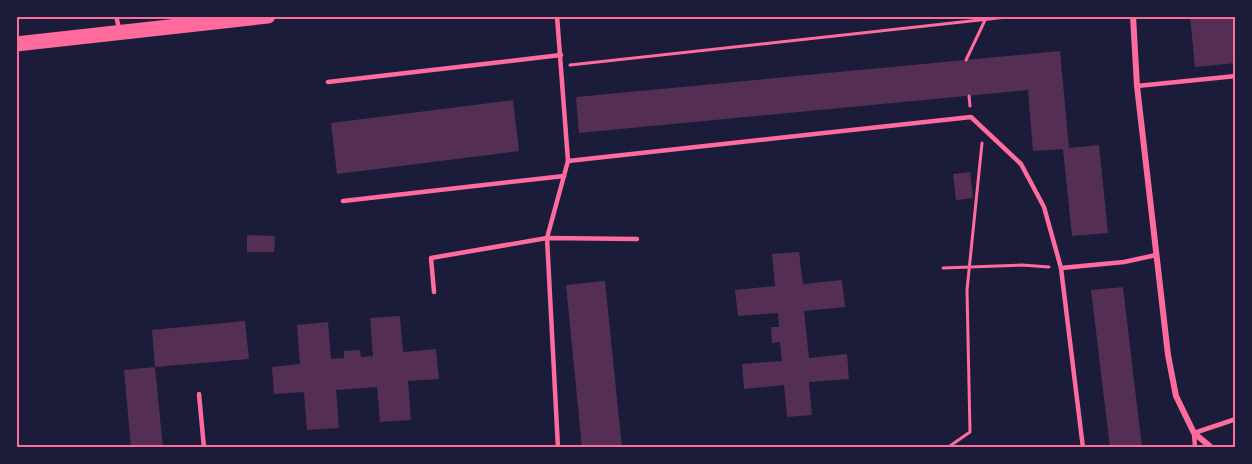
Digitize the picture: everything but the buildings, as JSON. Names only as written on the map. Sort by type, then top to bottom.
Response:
[{"type":"main road","points":[[16,45],[268,16]]},
{"type":"street","points":[[1133,16],[1137,86],[1168,355],[1176,396],[1194,433],[1212,447]]},
{"type":"lane","points":[[116,16],[120,33]]},
{"type":"lane","points":[[557,16],[568,161],[547,238],[558,447]]},
{"type":"lane","points":[[328,82],[561,56]]},
{"type":"lane","points":[[1137,86],[1236,76]]},
{"type":"lane","points":[[568,161],[971,117],[1021,164],[1044,207],[1061,268],[1083,447]]},
{"type":"lane","points":[[343,201],[564,176]]},
{"type":"lane","points":[[434,292],[431,258],[547,238],[637,239]]},
{"type":"lane","points":[[1061,268],[1124,262],[1156,255]]},
{"type":"lane","points":[[199,394],[204,447]]},
{"type":"lane","points":[[1196,447],[1194,433],[1236,420]]},
{"type":"path","points":[[570,65],[1016,16]]},
{"type":"path","points":[[966,60],[986,18]]},
{"type":"path","points":[[947,447],[970,432],[968,290],[984,129]]},
{"type":"path","points":[[943,268],[1022,265],[1061,268]]}]
